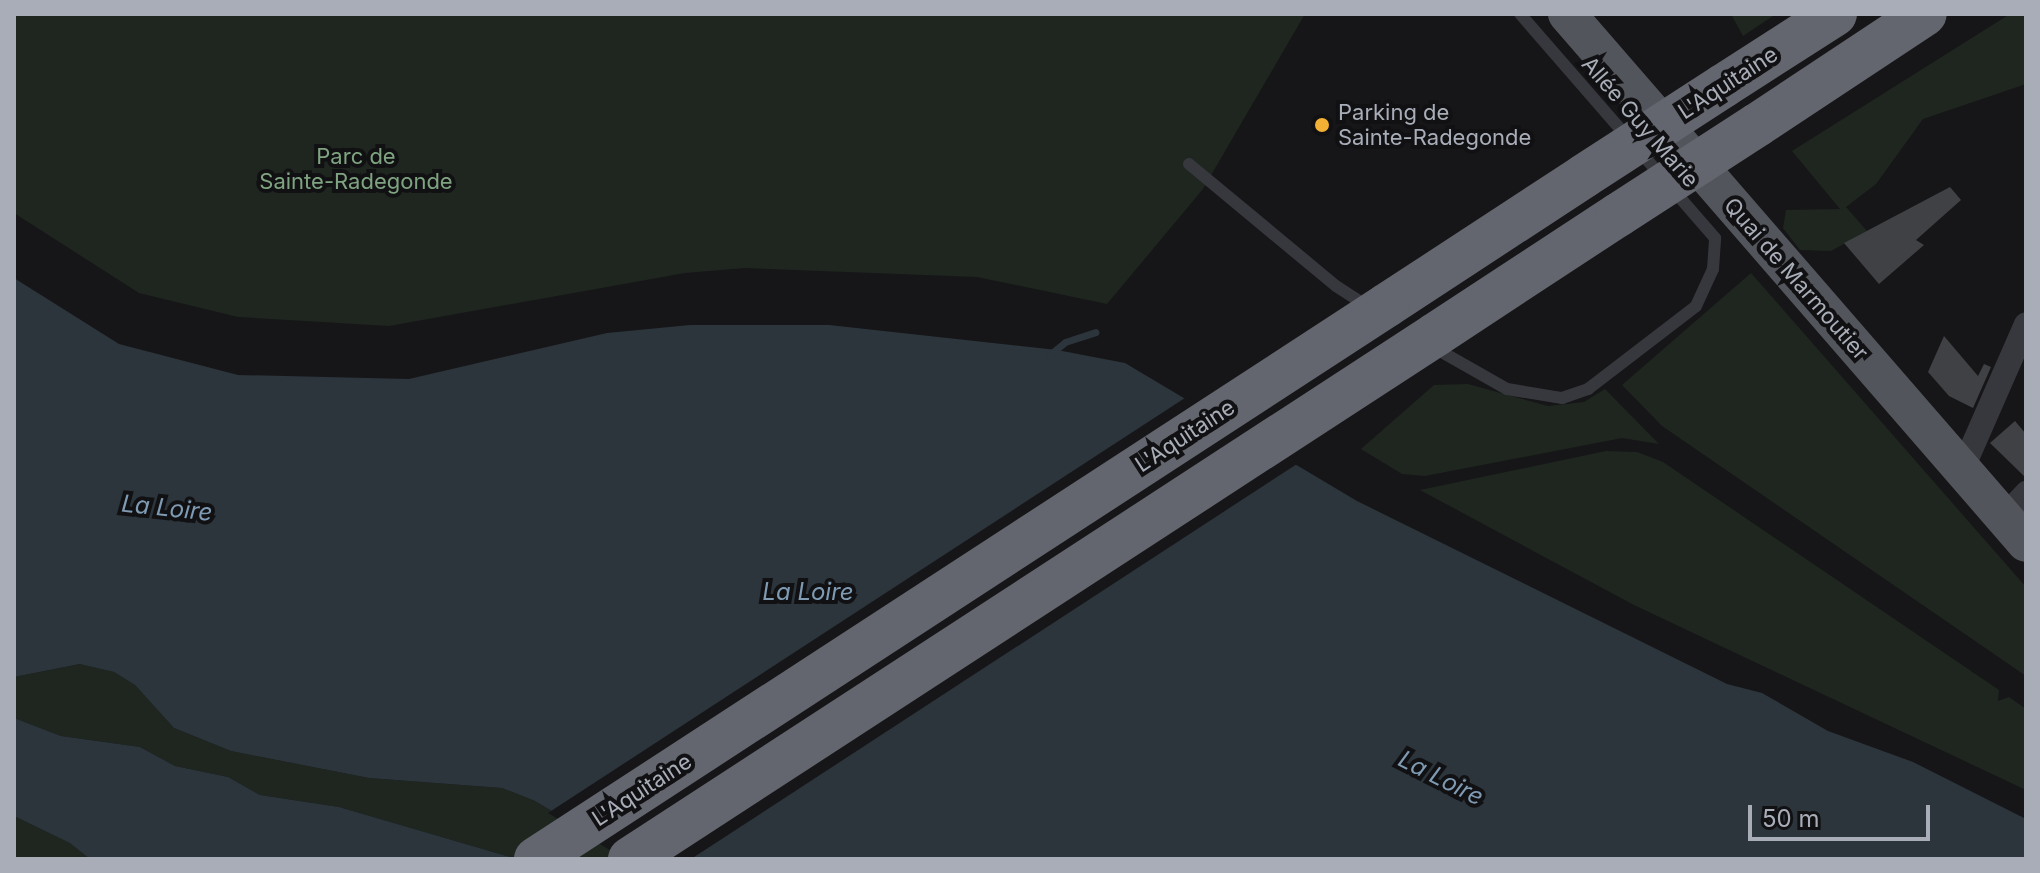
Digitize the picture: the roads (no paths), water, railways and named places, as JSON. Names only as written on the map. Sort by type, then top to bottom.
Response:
[{"type":"highway","name":"L'Aquitaine","points":[[536,859],[1388,312],[1584,176],[1835,14]]},
{"type":"highway","points":[[630,859],[1426,335],[1618,215],[1925,14]]},
{"type":"main road","name":"Quai de Marmoutier","points":[[1567,14],[1962,470],[2019,518]]},
{"type":"street","points":[[1962,470],[2026,324]]},
{"type":"lane","name":"Allée Guy Marie","points":[[1426,335],[1507,389],[1562,398],[1588,389],[1696,306],[1713,269],[1715,238],[1520,14]]},
{"type":"lane","points":[[1189,164],[1336,286],[1388,312]]},
{"type":"water","name":"La Loire","points":[[14,278],[119,344],[238,375],[409,379],[607,333],[690,325],[829,325],[1057,350],[1125,363],[1357,501],[1727,684],[1762,693],[1828,731],[1913,762],[2026,819],[2026,859],[633,859],[535,801],[502,788],[369,778],[231,751],[174,728],[135,685],[114,672],[80,664],[14,677]]},
{"type":"water","points":[[14,718],[61,736],[140,747],[175,766],[228,777],[260,795],[339,807],[517,859],[90,859],[70,843],[14,816]]},
{"type":"waterway","points":[[1048,356],[1065,342],[1095,332]]},
{"type":"place","name":"Parking de Sainte-Radegonde","points":[[1322,125]]},
{"type":"park label","name":"Parc de Sainte-Radegonde","points":[[356,168]]}]
